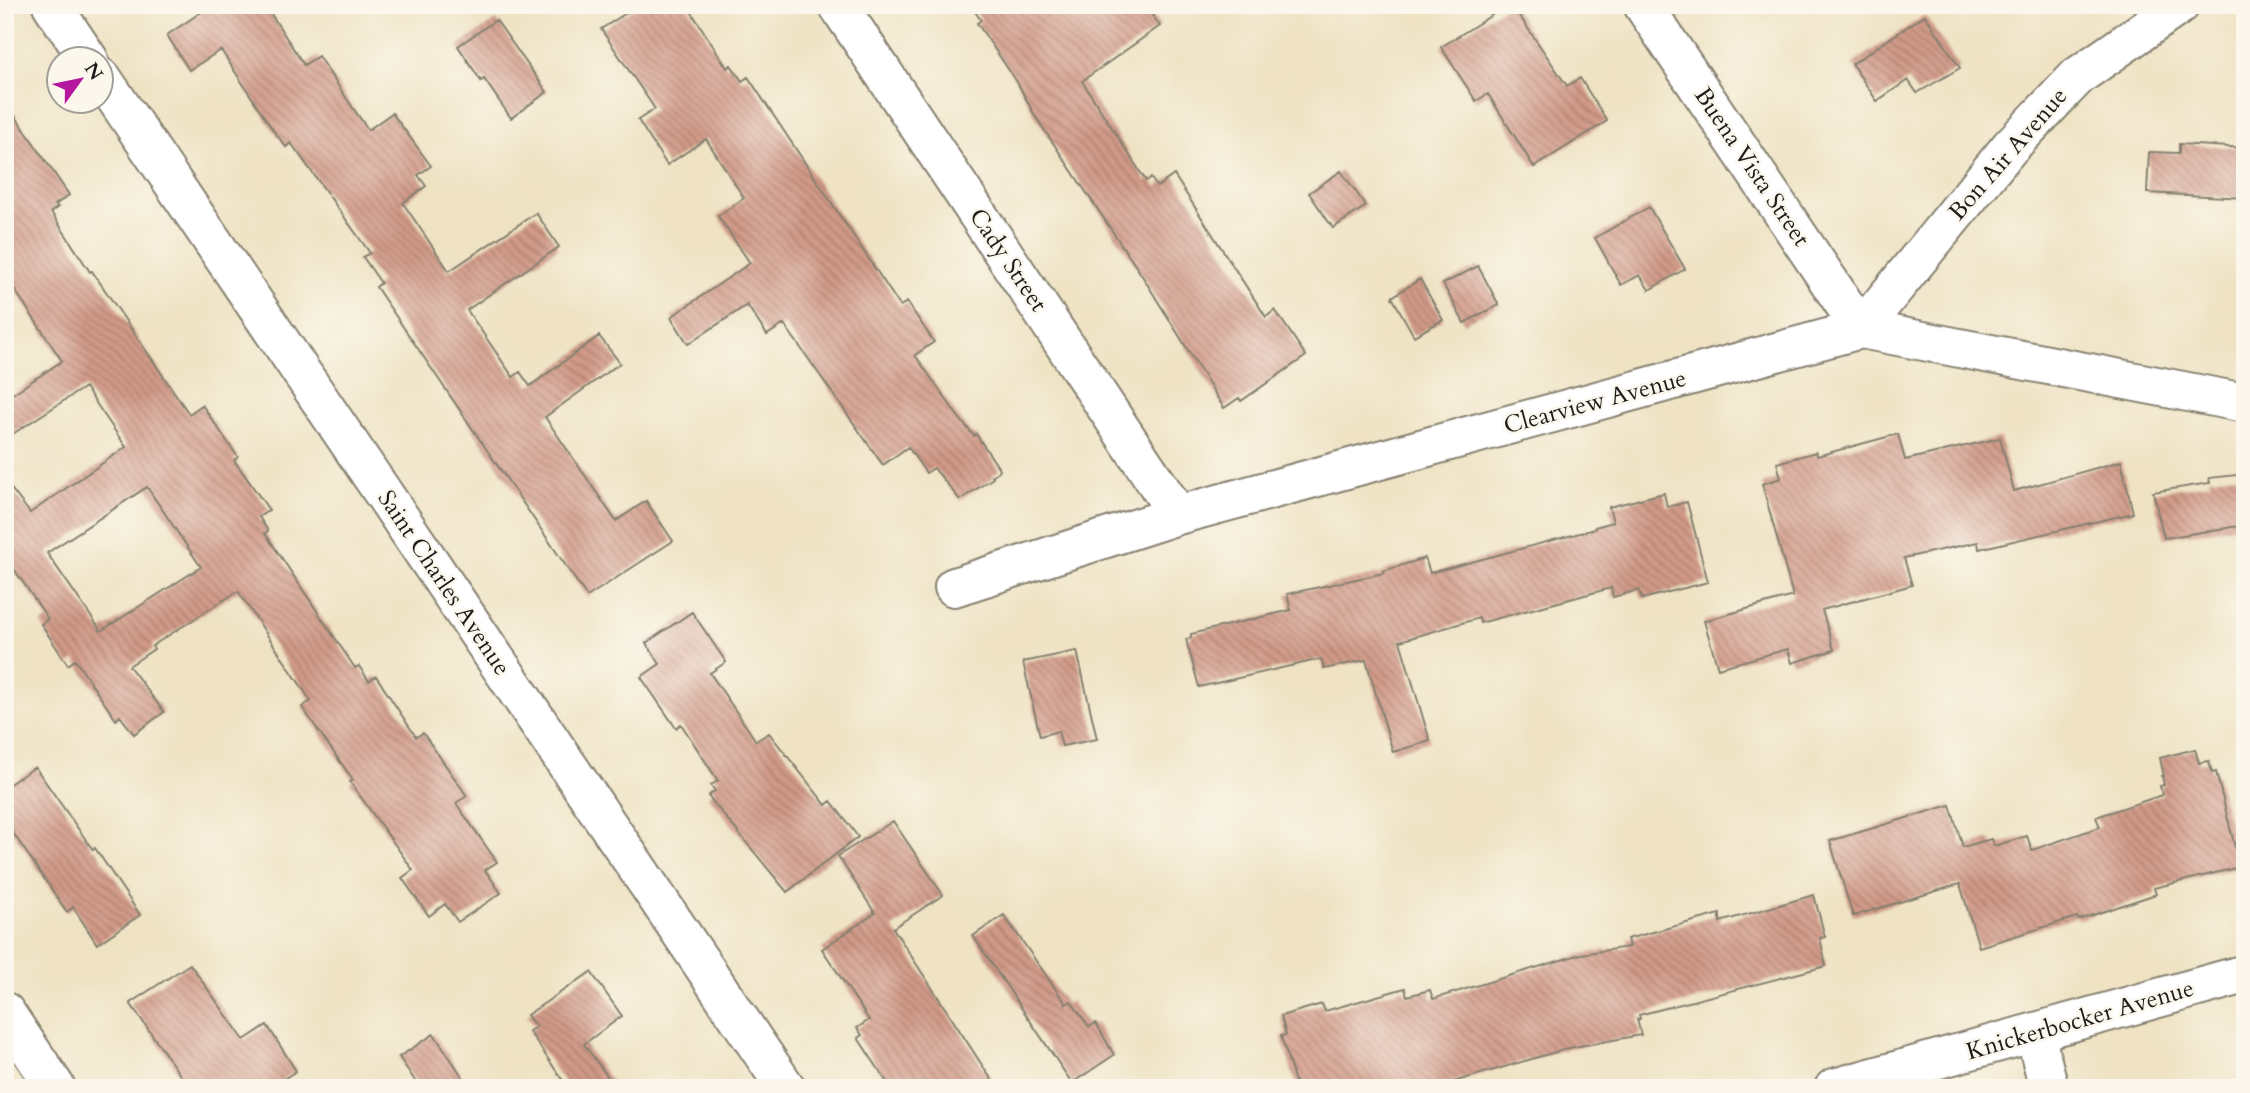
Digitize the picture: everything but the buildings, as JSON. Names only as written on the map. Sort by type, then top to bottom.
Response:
[{"type":"street","points":[[52,5],[80,46]]},
{"type":"street","name":"Cady Street","points":[[838,5],[1178,515]]},
{"type":"street","name":"Buena Vista Street","points":[[1643,5],[1861,329]]},
{"type":"street","name":"Bon Air Avenue","points":[[1861,329],[2010,147],[2078,76],[2180,5]]},
{"type":"street","name":"Saint Charles Avenue","points":[[116,99],[786,1088]]},
{"type":"street","name":"Clearview Avenue","points":[[954,587],[1178,515],[1861,329],[2245,403]]},
{"type":"street","name":"Knickerbocker Avenue","points":[[1834,1088],[2245,974]]},
{"type":"street","points":[[5,1012],[56,1088]]},
{"type":"street","points":[[2035,1034],[2049,1088]]}]
